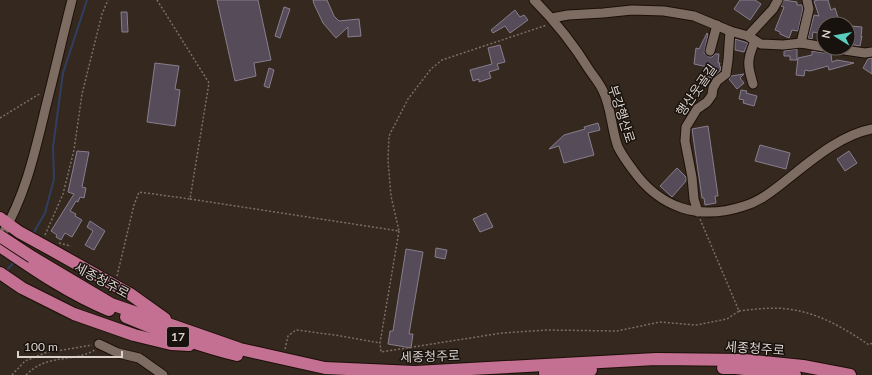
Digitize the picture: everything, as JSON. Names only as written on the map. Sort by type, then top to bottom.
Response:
[{"type":"highway","points":[[4,221],[19,232],[52,245],[130,294],[178,327]]},
{"type":"highway","name":"17","points":[[0,237],[32,262]]},
{"type":"highway","name":"17","points":[[0,246],[32,262]]},
{"type":"highway","name":"세종청주로","points":[[32,262],[111,304],[240,349],[325,368],[415,372],[656,360],[744,360],[803,366],[850,375]]},
{"type":"highway","name":"세종청주로","points":[[32,262],[92,303],[157,330],[220,351],[312,372],[335,375]]},
{"type":"highway","points":[[0,273],[22,288],[74,314],[134,335],[171,344],[206,347]]},
{"type":"highway","name":"세종청주로","points":[[496,375],[652,367],[736,368],[795,375]]},
{"type":"street","points":[[0,237],[4,221],[19,201],[35,154],[72,0]]},
{"type":"street","name":"부강행산로","points":[[534,0],[554,20],[603,90],[608,102],[615,138],[619,148],[636,174],[647,188],[660,198],[687,211],[712,212],[728,210],[744,206],[758,200],[843,140],[872,129]]},
{"type":"street","points":[[753,84],[748,68],[752,38],[778,0]]},
{"type":"street","points":[[802,43],[809,9],[807,0]]},
{"type":"street","points":[[554,20],[568,15],[639,10],[664,11],[694,16],[730,31],[752,38],[761,44],[802,43],[816,46]]},
{"type":"street","name":"행산웃골길","points":[[710,51],[717,25]]},
{"type":"street","name":"행산웃골길","points":[[698,212],[694,199],[692,177],[685,141],[686,126],[697,109],[707,102],[712,95],[713,88],[717,81],[726,74],[730,31]]},
{"type":"street","points":[[856,52],[872,52]]},
{"type":"street","points":[[101,345],[118,353],[139,358],[163,375]]},
{"type":"path","points":[[44,237],[63,194],[74,150],[82,94],[102,14],[108,0]]},
{"type":"path","points":[[158,0],[209,83],[190,199]]},
{"type":"path","points":[[554,20],[442,60],[431,69],[408,98],[389,136],[388,160],[391,196],[399,231],[380,343],[381,352],[502,333],[547,330],[617,331],[660,322],[696,325],[727,319],[739,311],[764,309],[788,309],[824,318],[872,346]]},
{"type":"path","points":[[0,118],[51,87]]},
{"type":"path","points":[[117,279],[134,205],[139,192],[399,231]]},
{"type":"path","points":[[698,212],[739,311]]},
{"type":"path","points":[[52,245],[71,246]]},
{"type":"path","points":[[285,349],[288,336],[296,330],[380,343]]},
{"type":"path","points":[[12,375],[25,361],[45,353],[101,345]]},
{"type":"path","points":[[26,375],[49,360],[83,355],[101,345]]},
{"type":"building","points":[[217,0],[258,0],[271,60],[254,63],[256,76],[235,81]]},
{"type":"building","points":[[313,0],[327,0],[334,16],[339,21],[359,19],[361,36],[348,37],[348,27],[336,38],[323,23]]},
{"type":"building","points":[[740,0],[755,0],[761,4],[750,20],[734,9]]},
{"type":"building","points":[[784,0],[797,2],[797,5],[802,5],[803,9],[798,31],[792,30],[789,38],[775,30],[784,7],[781,6]]},
{"type":"building","points":[[828,0],[831,10],[835,8],[838,16],[819,16],[814,1]]},
{"type":"building","points":[[284,7],[290,9],[280,38],[275,36]]},
{"type":"building","points":[[515,10],[520,17],[524,15],[528,20],[510,33],[505,26],[493,33],[491,30]]},
{"type":"building","points":[[121,12],[127,12],[128,32],[122,32]]},
{"type":"building","points":[[814,15],[819,16],[816,16],[816,33],[813,32],[812,39],[808,38]]},
{"type":"building","points":[[856,26],[862,27],[860,46],[856,45]]},
{"type":"building","points":[[707,33],[704,53],[709,57],[719,54],[718,63],[720,63],[719,66],[721,67],[720,71],[712,78],[705,76],[708,67],[694,64],[696,48],[699,49]]},
{"type":"building","points":[[735,39],[748,43],[744,52],[735,50]]},
{"type":"building","points":[[500,45],[505,62],[497,64],[499,69],[489,72],[491,78],[479,82],[479,79],[473,81],[470,70],[492,64],[488,48]]},
{"type":"building","points":[[797,49],[797,60],[790,60],[790,56],[784,56],[784,51]]},
{"type":"building","points":[[812,51],[816,52],[816,56],[831,56],[832,62],[837,60],[854,63],[829,70],[828,66],[810,71],[805,70],[804,76],[796,75],[798,58],[812,55]]},
{"type":"building","points":[[872,58],[872,74],[863,68],[868,59]]},
{"type":"building","points":[[155,63],[179,66],[175,89],[180,90],[175,126],[147,122]]},
{"type":"building","points":[[269,68],[274,70],[269,88],[264,86]]},
{"type":"building","points":[[744,74],[740,78],[744,83],[737,89],[729,79],[731,76]]},
{"type":"building","points":[[741,90],[757,96],[754,106],[743,103],[744,100],[739,99]]},
{"type":"building","points":[[598,123],[600,130],[588,133],[594,155],[564,163],[559,146],[549,149],[564,135],[585,129],[584,127]]},
{"type":"building","points":[[708,126],[718,196],[715,196],[716,203],[705,205],[704,198],[702,198],[692,129]]},
{"type":"building","points":[[760,145],[790,153],[786,169],[755,161]]},
{"type":"building","points":[[77,151],[89,152],[82,187],[86,188],[84,198],[80,197],[78,202],[76,201],[70,211],[82,220],[72,237],[65,233],[61,240],[51,231],[74,194],[68,192]]},
{"type":"building","points":[[849,151],[857,163],[845,171],[837,159]]},
{"type":"building","points":[[677,168],[686,177],[686,181],[672,197],[660,186]]},
{"type":"building","points":[[486,213],[493,227],[480,232],[473,219]]},
{"type":"building","points":[[90,221],[105,231],[94,250],[85,245],[93,231],[87,227]]},
{"type":"building","points":[[436,248],[447,250],[445,259],[435,257]]},
{"type":"building","points":[[406,249],[423,252],[409,334],[413,334],[411,348],[388,344],[390,331],[393,331]]},
{"type":"waterway","points":[[33,234],[45,213],[54,179],[53,147],[63,73],[87,0]]},
{"type":"waterway","points":[[6,271],[15,261]]}]
